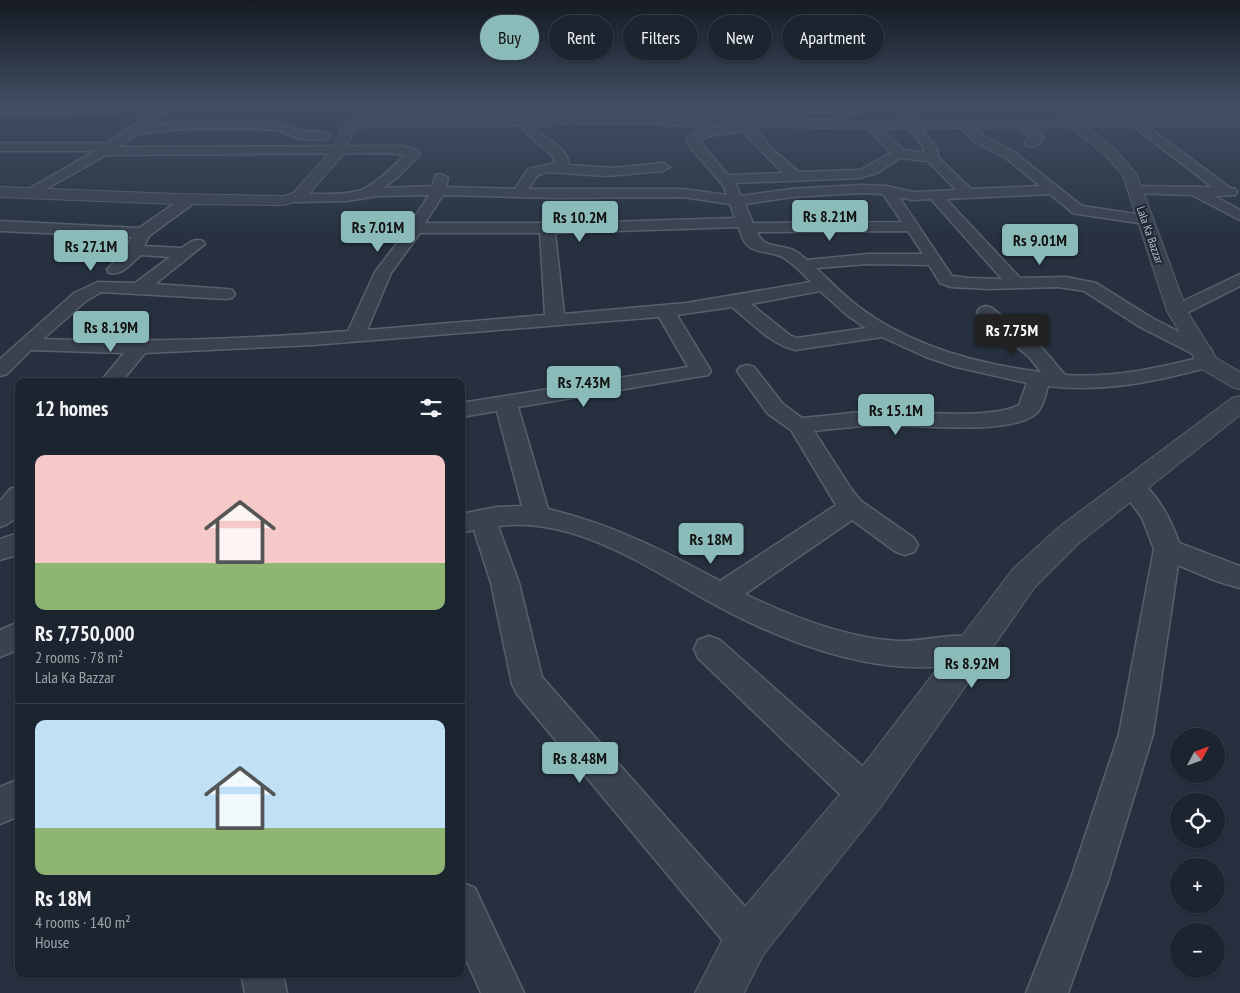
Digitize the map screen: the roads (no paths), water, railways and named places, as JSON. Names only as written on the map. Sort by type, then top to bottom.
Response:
[{"type":"street","points":[[32,193],[104,151]]},
{"type":"street","points":[[295,198],[299,196],[338,151]]},
{"type":"street","points":[[364,194],[393,174],[414,154],[406,151]]},
{"type":"street","points":[[554,151],[562,160],[560,169]]},
{"type":"street","points":[[701,151],[725,179],[737,201],[753,242],[770,251],[787,253],[803,264],[854,312],[899,338],[963,363],[1048,379],[1084,382],[1154,376],[1204,357]]},
{"type":"street","points":[[768,151],[796,177]]},
{"type":"street","points":[[931,151],[932,158]]},
{"type":"street","points":[[1003,151],[1078,210],[1145,220]]},
{"type":"street","name":"Lala Ka Bazzar","points":[[1107,151],[1122,163],[1130,175],[1177,311],[1204,357],[1240,382]]},
{"type":"street","points":[[1176,151],[1233,192]]},
{"type":"street","points":[[725,179],[845,175],[872,171],[882,165],[888,158],[899,154],[918,155],[932,158],[968,194]]},
{"type":"street","points":[[520,193],[522,186],[533,172],[541,169],[560,169],[582,172],[667,171],[683,193]]},
{"type":"street","points":[[845,175],[860,189]]},
{"type":"street","points":[[0,192],[189,200],[273,200],[337,197],[440,184],[520,193],[683,193],[737,201],[792,193],[860,189],[887,190],[913,196],[1052,190]]},
{"type":"street","points":[[355,336],[383,272],[415,228],[440,184]]},
{"type":"street","points":[[887,190],[913,226],[946,279],[951,282],[1068,282],[1085,285],[1204,357]]},
{"type":"street","points":[[1135,190],[1233,192]]},
{"type":"street","points":[[1194,191],[1240,216]]},
{"type":"street","points":[[935,195],[1015,283]]},
{"type":"street","points":[[137,250],[135,247],[142,234],[189,200]]},
{"type":"street","points":[[415,228],[745,225],[913,226]]},
{"type":"street","points":[[0,226],[142,234]]},
{"type":"street","points":[[547,228],[555,319]]},
{"type":"street","points":[[115,269],[137,250],[191,248],[139,288]]},
{"type":"street","points":[[803,264],[870,258],[934,260]]},
{"type":"street","points":[[1177,311],[1240,279]]},
{"type":"street","points":[[4,362],[91,290],[106,286],[226,294]]},
{"type":"street","points":[[26,344],[138,348],[222,345],[355,336],[665,311],[825,286]]},
{"type":"street","points":[[735,300],[784,340],[795,344],[886,331]]},
{"type":"street","points":[[465,409],[701,372],[665,311]]},
{"type":"street","points":[[986,312],[1036,354],[1048,379]]},
{"type":"street","points":[[113,378],[138,348]]},
{"type":"street","points":[[746,371],[777,412],[787,420],[799,425],[878,418],[967,419],[1014,416],[1027,410],[1048,379]]},
{"type":"street","points":[[506,403],[538,517]]},
{"type":"street","points":[[719,993],[747,939],[866,794],[1024,578],[1069,535],[1240,403]]},
{"type":"street","points":[[799,425],[843,496],[852,507],[905,545]]},
{"type":"street","points":[[1047,993],[1089,881],[1136,734],[1167,549],[1159,522],[1148,503],[1131,486]]},
{"type":"street","points":[[0,518],[15,500]]},
{"type":"street","points":[[721,595],[852,507]]},
{"type":"street","points":[[747,939],[528,684],[505,582],[472,522],[510,515],[571,522],[609,536],[721,595],[784,624],[889,653],[923,654],[971,648]]},
{"type":"street","points":[[0,550],[15,544]]},
{"type":"street","points":[[1167,549],[1240,577]]},
{"type":"street","points":[[0,644],[15,637]]},
{"type":"street","points":[[709,649],[866,794]]},
{"type":"street","points":[[0,806],[15,799]]},
{"type":"street","points":[[465,911],[503,993]]},
{"type":"street","points":[[263,978],[266,993]]}]
